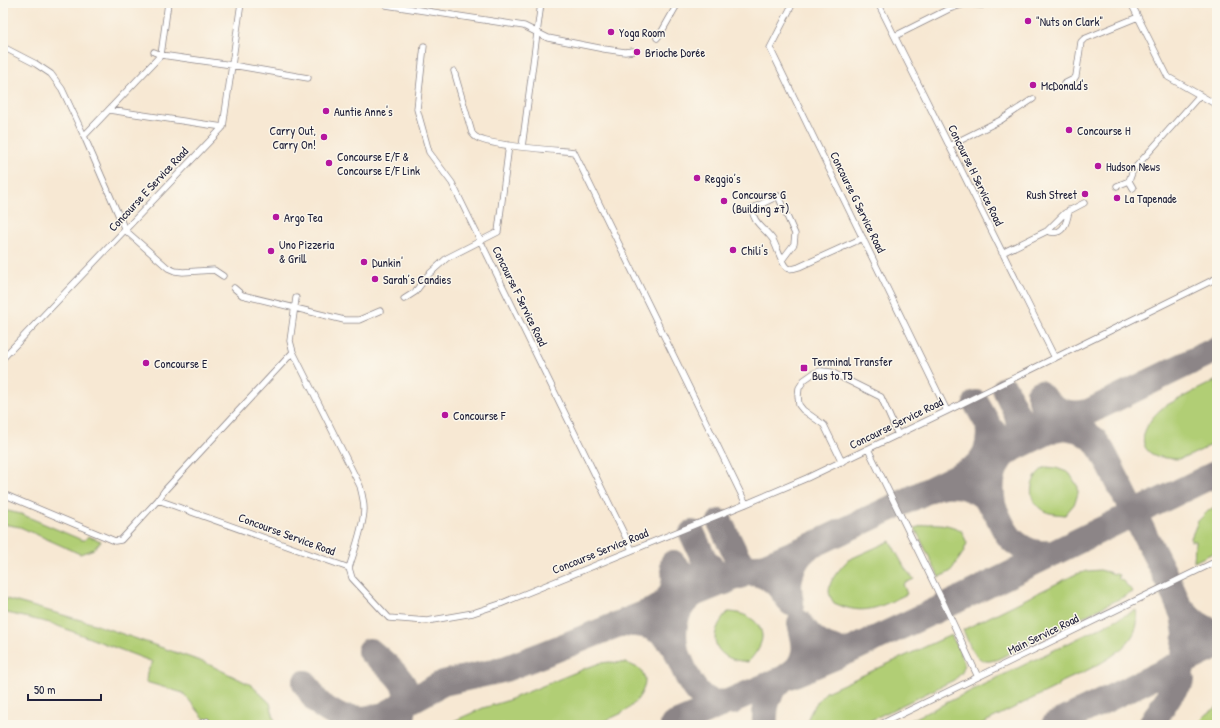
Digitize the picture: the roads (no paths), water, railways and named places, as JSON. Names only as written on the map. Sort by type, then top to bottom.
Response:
[{"type":"lane","points":[[84,136],[161,55],[168,3]]},
{"type":"lane","points":[[109,110],[223,127],[241,3]]},
{"type":"lane","points":[[522,147],[541,3]]},
{"type":"lane","points":[[657,38],[678,3]]},
{"type":"lane","name":"Concourse G Service Road","points":[[792,3],[770,48],[947,411]]},
{"type":"lane","name":"Concourse H Service Road","points":[[878,3],[1055,358]]},
{"type":"lane","points":[[895,36],[948,9],[965,4],[982,5],[986,3]]},
{"type":"lane","points":[[1131,3],[1168,77],[1217,105]]},
{"type":"lane","points":[[386,5],[522,26],[548,38],[604,49],[625,52],[633,51]]},
{"type":"lane","points":[[1064,84],[1074,79],[1076,76],[1081,42],[1084,39],[1138,17]]},
{"type":"lane","name":"Concourse F Service Road","points":[[424,46],[417,109],[429,152],[452,183],[632,550]]},
{"type":"lane","points":[[3,47],[36,64],[51,74],[62,89],[125,230],[168,268],[183,272],[214,270],[223,276]]},
{"type":"lane","points":[[154,52],[161,55],[308,78]]},
{"type":"lane","points":[[454,71],[472,133],[476,138],[488,142],[522,147],[574,152],[746,504]]},
{"type":"lane","points":[[1117,186],[1129,181],[1133,170],[1200,95]]},
{"type":"lane","points":[[949,146],[1001,120],[1033,99]]},
{"type":"lane","name":"Concourse E Service Road","points":[[3,358],[223,127]]},
{"type":"lane","points":[[404,299],[414,292],[428,275],[447,258],[498,232],[509,145]]},
{"type":"lane","points":[[1129,181],[1133,188]]},
{"type":"lane","points":[[782,260],[794,244],[795,234],[778,196],[753,208],[752,212],[754,218],[773,240],[782,260],[786,268],[789,269],[800,267],[863,238]]},
{"type":"lane","points":[[1002,253],[1048,231],[1065,213],[1084,203]]},
{"type":"lane","points":[[1048,231],[1054,233],[1059,232],[1064,228],[1069,210]]},
{"type":"lane","name":"Concourse Service Road","points":[[158,500],[349,568],[352,578],[389,618],[427,621],[473,613],[500,604],[746,504],[842,462],[1217,278]]},
{"type":"lane","points":[[234,288],[242,295],[344,320],[359,320],[380,311]]},
{"type":"lane","points":[[296,298],[290,341],[293,352],[360,486],[364,499],[362,522],[349,568]]},
{"type":"lane","points":[[3,494],[115,541],[121,540],[293,352]]},
{"type":"lane","points":[[842,462],[824,425],[803,410],[799,405],[799,388],[804,380],[814,372],[831,372],[881,398],[898,435]]},
{"type":"lane","points":[[868,449],[978,677]]},
{"type":"lane","name":"Main Service Road","points":[[879,725],[1217,561]]},
{"type":"lane","points":[[197,725],[207,721]]},
{"type":"place","name":"\"Nuts on Clark\"","points":[[1028,21]]},
{"type":"place","name":"Yoga Room","points":[[611,32]]},
{"type":"place","name":"Brioche Dorée","points":[[637,52]]},
{"type":"place","name":"McDonald's","points":[[1033,85]]},
{"type":"place","name":"Auntie Anne's","points":[[326,111]]},
{"type":"place","name":"Concourse H","points":[[1069,130]]},
{"type":"place","name":"Carry Out, Carry On!","points":[[324,137]]},
{"type":"place","name":"Concourse E/F & Concourse E/F Link","points":[[329,163]]},
{"type":"place","name":"Hudson News","points":[[1098,166]]},
{"type":"place","name":"Reggio’s","points":[[697,178]]},
{"type":"place","name":"Rush Street","points":[[1085,194]]},
{"type":"place","name":"La Tapenade","points":[[1117,198]]},
{"type":"place","name":"Concourse G (Building #7)","points":[[724,201]]},
{"type":"place","name":"Argo Tea","points":[[276,217]]},
{"type":"place","name":"Chili's","points":[[733,250]]},
{"type":"place","name":"Uno Pizzeria & Grill","points":[[271,251]]},
{"type":"place","name":"Dunkin'","points":[[364,262]]},
{"type":"place","name":"Sarah’s Candies","points":[[375,279]]},
{"type":"place","name":"Concourse E","points":[[146,363]]},
{"type":"place","name":"Terminal Transfer Bus to T5","points":[[804,368]]},
{"type":"place","name":"Concourse F","points":[[445,415]]}]
